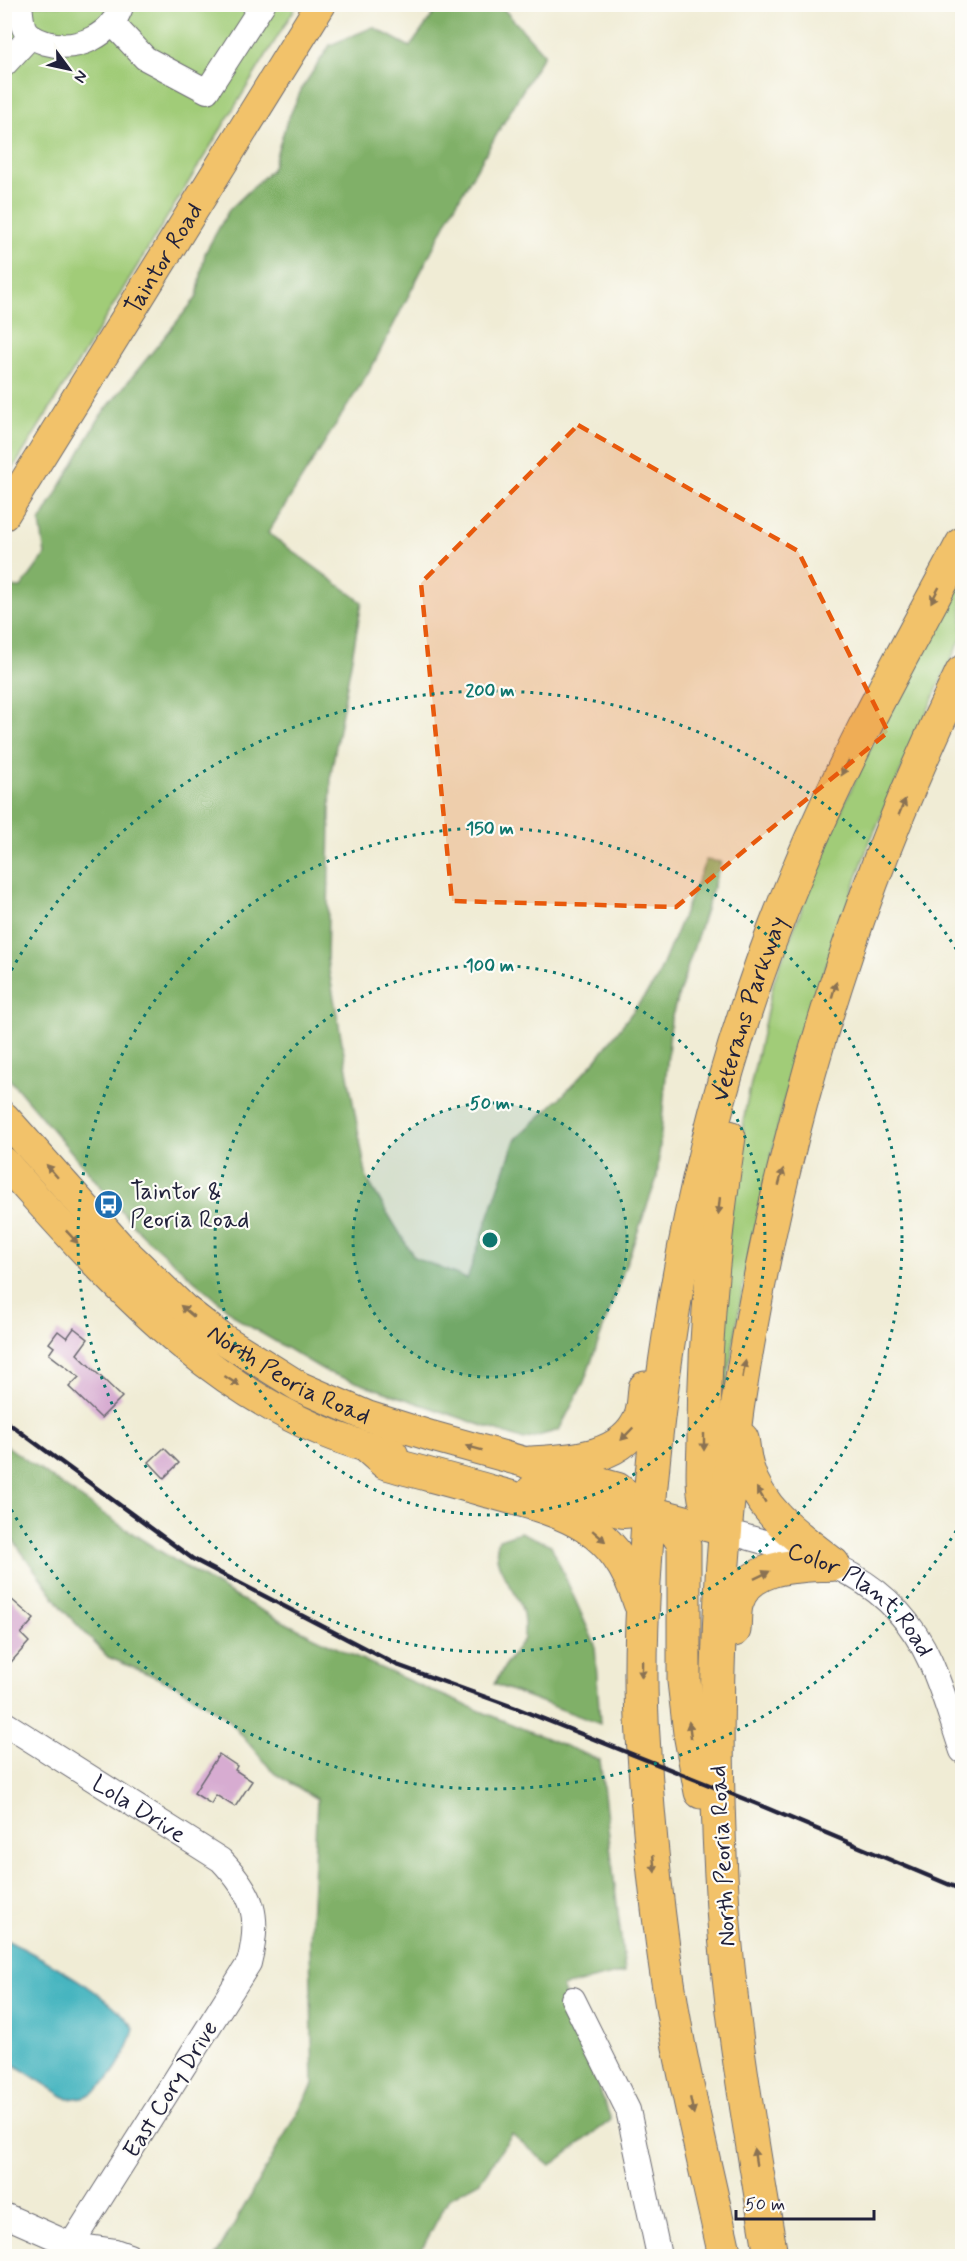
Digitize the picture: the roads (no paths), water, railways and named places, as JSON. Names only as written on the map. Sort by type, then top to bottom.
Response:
[{"type":"highway","name":"Veterans Parkway","points":[[649,1511],[658,1403],[688,1227],[709,1138],[743,1023],[800,866],[824,811],[883,691],[963,544]]},
{"type":"highway","points":[[725,1531],[737,1407],[754,1302],[778,1188],[837,980],[864,902],[913,780],[963,672]]},
{"type":"highway","points":[[725,1531],[715,1523],[708,1512],[704,1496],[706,1344],[720,1198],[736,1093],[743,1023]]},
{"type":"highway","points":[[530,1463],[573,1461],[596,1455],[614,1447],[628,1434],[640,1416],[654,1323],[675,1215],[709,1138]]},
{"type":"highway","points":[[737,1407],[746,1467],[764,1501],[792,1533],[833,1564]]},
{"type":"highway","points":[[370,1449],[386,1463],[542,1506],[573,1517],[600,1536],[613,1549],[633,1579],[643,1611]]},
{"type":"highway","points":[[723,1911],[690,1733],[684,1681],[684,1545],[679,1534],[668,1522],[649,1511],[643,1611],[642,1734],[654,1868],[680,2049],[725,2256]]},
{"type":"highway","name":"North Peoria Road","points":[[725,1531],[717,1662],[716,1723],[723,1911],[738,2056],[771,2256]]},
{"type":"highway","points":[[716,1723],[730,1700],[736,1603],[741,1593],[751,1581],[778,1568],[833,1564]]},
{"type":"main road","name":"Taintor Road","points":[[4,515],[321,4]]},
{"type":"main road","name":"North Peoria Road","points":[[4,1117],[120,1247],[183,1309],[220,1337],[300,1387],[367,1416],[618,1488],[649,1511]]},
{"type":"main road","name":"North Peoria Road","points":[[4,1162],[119,1288],[171,1335],[223,1375],[281,1413],[337,1438],[370,1449],[466,1471],[623,1513],[649,1511],[725,1531]]},
{"type":"street","points":[[20,4],[24,28],[31,36],[51,44],[72,46],[88,42],[101,34],[117,14],[145,58],[207,91],[263,4]]},
{"type":"street","points":[[4,65],[31,36]]},
{"type":"street","name":"Color Plant Road","points":[[725,1531],[833,1564],[853,1575],[887,1600],[918,1639],[930,1660],[963,1751]]},
{"type":"street","name":"Lola Drive","points":[[4,1723],[221,1860],[240,1881],[254,1914]]},
{"type":"street","name":"East Cory Drive","points":[[74,2253],[249,1963],[254,1944],[254,1914]]},
{"type":"street","points":[[573,1999],[628,2110],[659,2256]]},
{"type":"street","points":[[4,2215],[74,2253],[115,2251],[129,2256]]},
{"type":"water","points":[[4,1939],[55,1966],[93,1990],[110,2003],[134,2028],[128,2047],[117,2067],[94,2092],[84,2097],[68,2099],[5,2059]]},
{"type":"railway","points":[[4,1420],[193,1559],[397,1665],[516,1708],[757,1804],[962,1890]]},
{"type":"place","name":"Taintor & Peoria Road","points":[[109,1205]]}]
